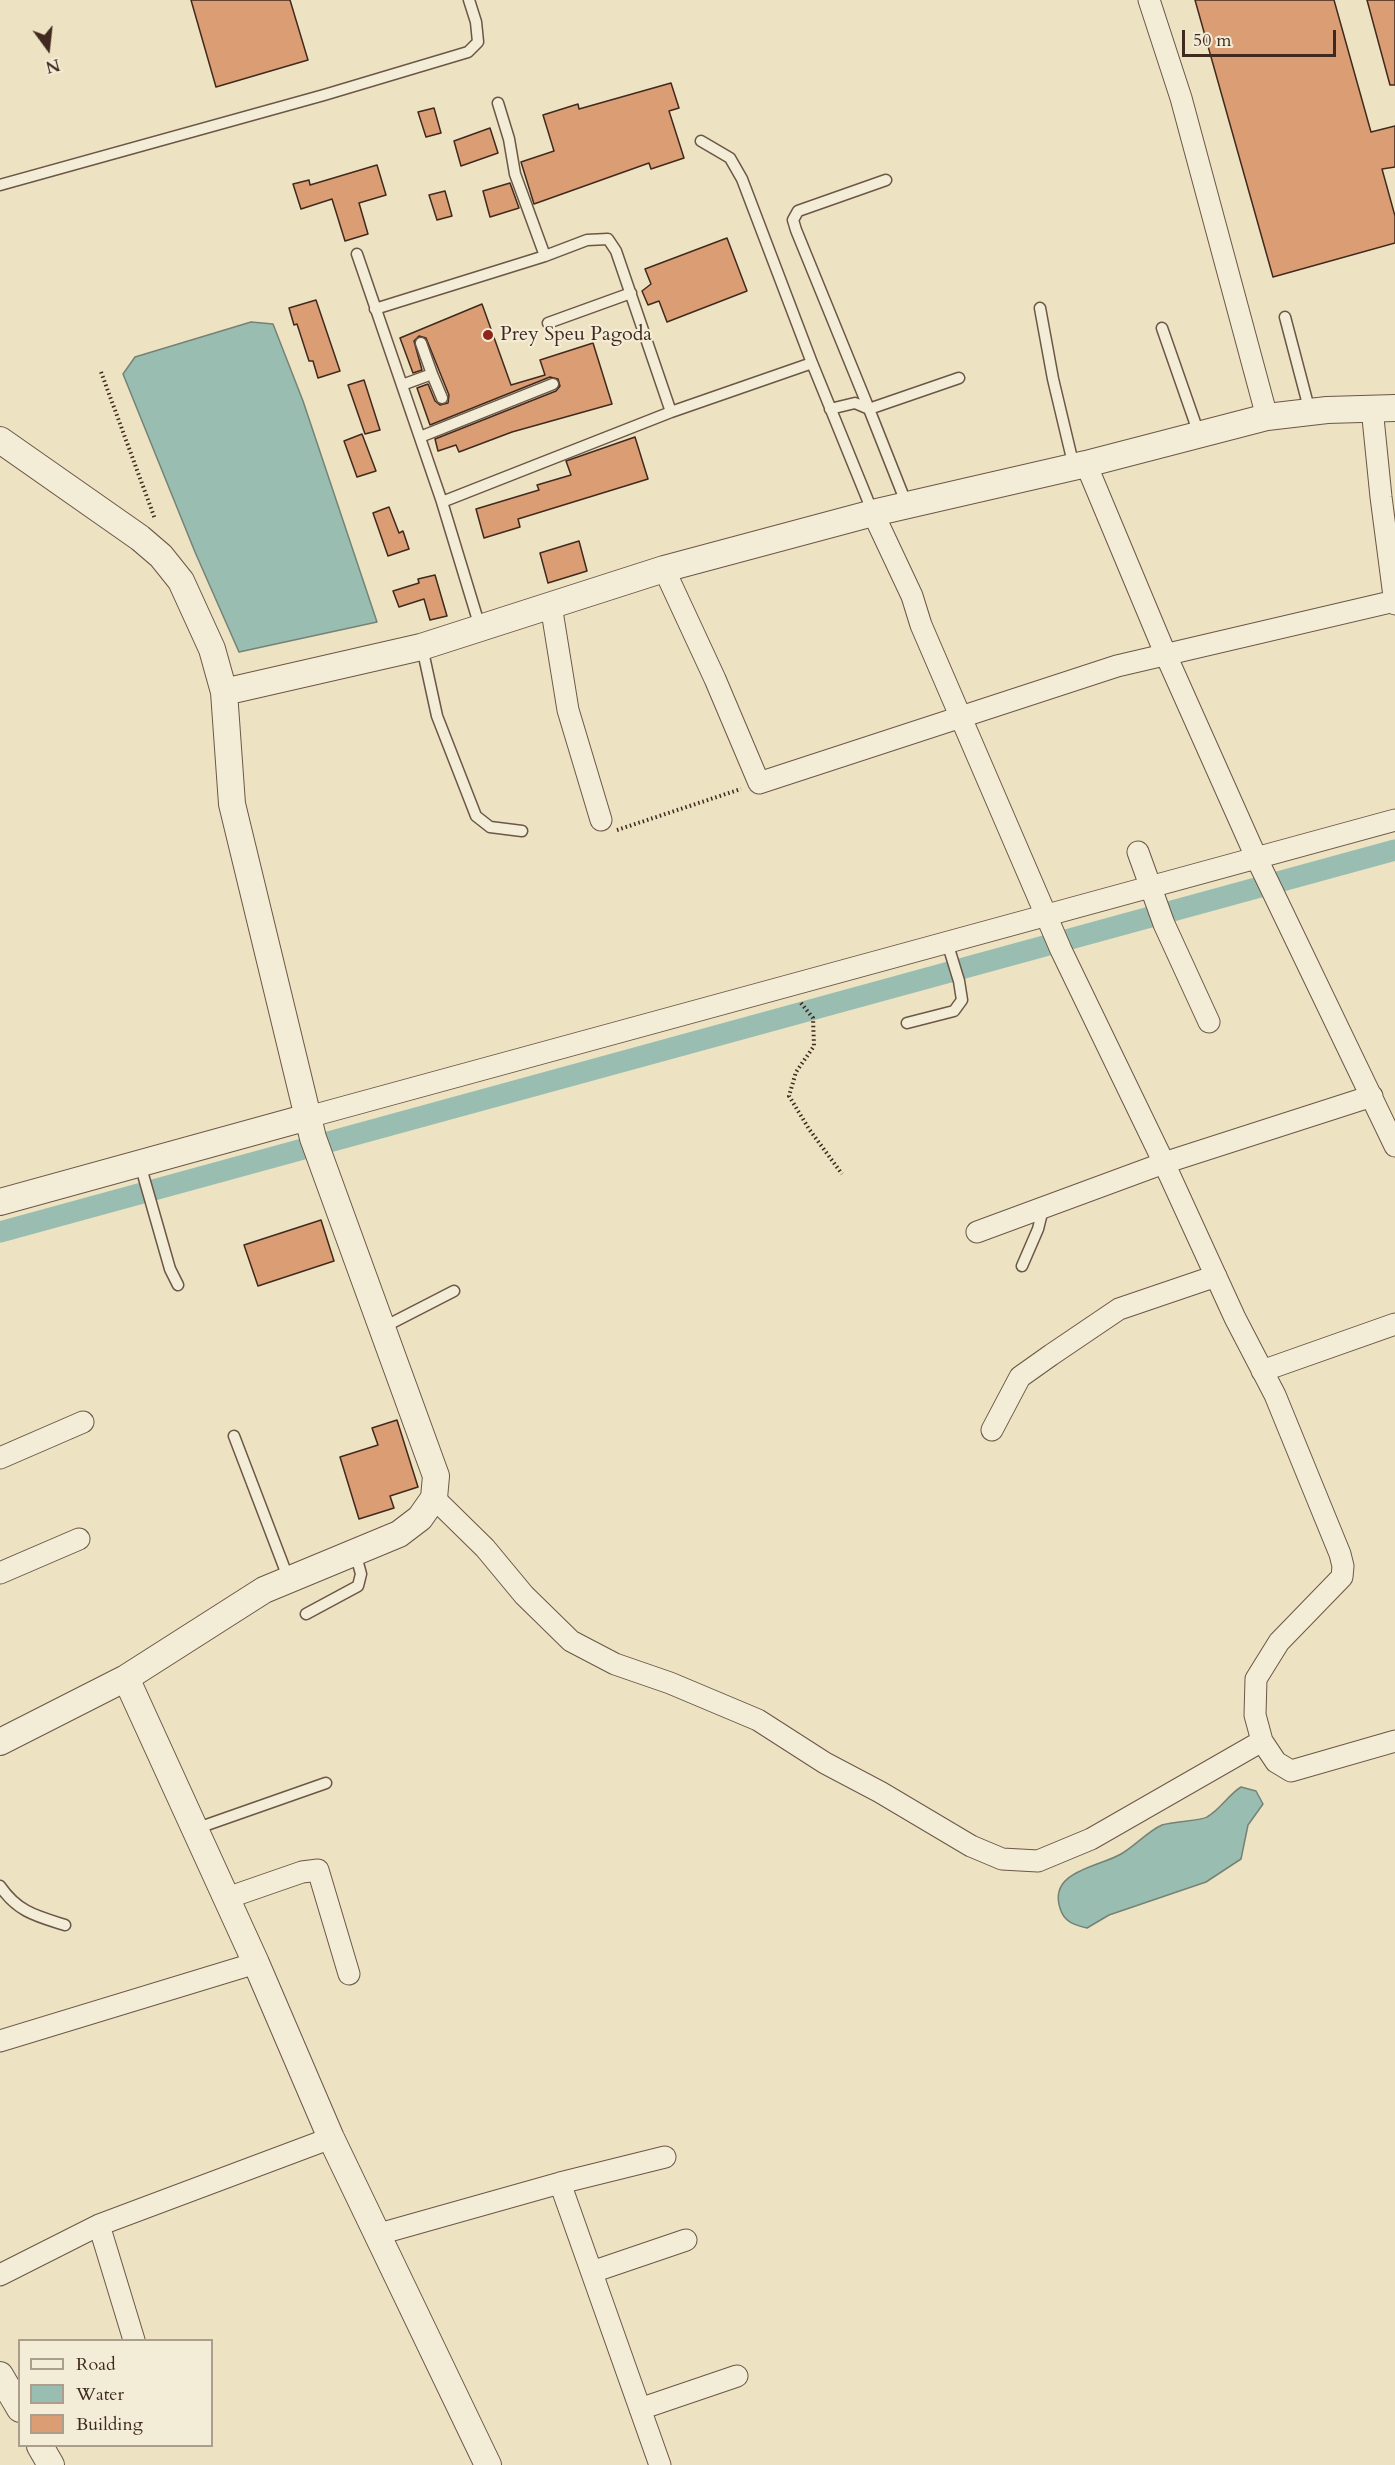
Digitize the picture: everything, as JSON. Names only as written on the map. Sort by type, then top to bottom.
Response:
[{"type":"street","points":[[1149,0],[1181,98],[1267,417]]},
{"type":"street","points":[[224,692],[422,647],[664,569],[873,513],[1080,466],[1267,417],[1384,408],[1381,498],[1395,603],[1165,653],[1117,666],[759,783],[715,679],[664,569]]},
{"type":"street","points":[[0,440],[140,538],[161,556],[181,581],[212,649],[224,692],[232,804],[313,1136],[436,1476],[434,1498],[420,1518],[399,1534],[264,1590],[126,1678],[0,1742]]},
{"type":"street","points":[[1080,466],[1260,866],[1395,1146]]},
{"type":"street","points":[[873,513],[912,596],[921,625],[1061,950],[1275,1395],[1340,1554],[1343,1566],[1341,1577],[1279,1641],[1256,1679],[1255,1714],[1262,1741],[1276,1762],[1291,1771],[1395,1741]]},
{"type":"street","points":[[551,605],[568,710],[601,820]]},
{"type":"street","points":[[0,1202],[313,1136],[949,950],[1260,866],[1395,819]]},
{"type":"street","points":[[1138,852],[1164,924],[1209,1022]]},
{"type":"street","points":[[977,1232],[1164,1163],[1372,1096]]},
{"type":"street","points":[[992,1430],[1020,1377],[1051,1355],[1119,1309],[1216,1276]]},
{"type":"street","points":[[1262,1371],[1395,1324]]},
{"type":"street","points":[[0,1458],[83,1422]]},
{"type":"street","points":[[434,1498],[571,1641],[615,1664],[670,1683],[759,1720],[825,1763],[880,1792],[971,1846],[1002,1859],[1038,1861],[1091,1839],[1262,1741]]},
{"type":"street","points":[[0,1573],[61,1549],[79,1539]]},
{"type":"street","points":[[126,1678],[256,1963],[331,2138],[488,2465]]},
{"type":"street","points":[[227,1898],[302,1872],[318,1869],[348,1974]]},
{"type":"street","points":[[0,2041],[256,1963]]},
{"type":"street","points":[[0,2275],[99,2225],[331,2138]]},
{"type":"street","points":[[379,2234],[560,2183],[666,2157]]},
{"type":"street","points":[[560,2183],[660,2465]]},
{"type":"street","points":[[99,2225],[134,2339]]},
{"type":"street","points":[[592,2272],[686,2240]]},
{"type":"street","points":[[0,2375],[18,2406]]},
{"type":"street","points":[[640,2409],[737,2376]]},
{"type":"street","points":[[41,2447],[51,2465]]},
{"type":"lane","points":[[0,184],[324,95],[468,52],[478,42],[476,22],[469,0]]},
{"type":"lane","points":[[498,103],[509,139],[515,174],[545,256]]},
{"type":"lane","points":[[701,141],[730,158],[742,179],[830,409],[873,513]]},
{"type":"lane","points":[[886,180],[798,211],[793,220],[907,505]]},
{"type":"lane","points":[[375,309],[545,256],[587,240],[608,239],[616,251],[671,412]]},
{"type":"lane","points":[[357,254],[442,502],[480,627]]},
{"type":"lane","points":[[548,323],[631,293]]},
{"type":"lane","points":[[1040,308],[1053,379],[1080,466]]},
{"type":"lane","points":[[1285,317],[1310,412]]},
{"type":"lane","points":[[1162,328],[1199,435]]},
{"type":"lane","points":[[421,343],[442,398]]},
{"type":"lane","points":[[442,502],[671,412],[812,363]]},
{"type":"lane","points":[[402,385],[432,374]]},
{"type":"lane","points":[[830,409],[855,403],[869,409],[959,378]]},
{"type":"lane","points":[[420,437],[553,384]]},
{"type":"lane","points":[[422,647],[437,716],[476,816],[490,827],[522,831]]},
{"type":"lane","points":[[908,1023],[954,1011],[962,1000],[959,981],[949,950]]},
{"type":"lane","points":[[143,1173],[170,1269],[178,1285]]},
{"type":"lane","points":[[1022,1266],[1038,1229],[1043,1209]]},
{"type":"lane","points":[[382,1328],[454,1292]]},
{"type":"lane","points":[[234,1436],[290,1580]]},
{"type":"lane","points":[[306,1614],[358,1586],[362,1574],[355,1552]]},
{"type":"lane","points":[[195,1830],[326,1783]]},
{"type":"lane","points":[[0,1886],[10,1900],[32,1915],[65,1925]]},
{"type":"path","points":[[101,372],[158,527]]},
{"type":"path","points":[[601,820],[612,832],[759,783]]},
{"type":"path","points":[[797,998],[813,1018],[814,1046],[796,1072],[789,1096],[809,1129],[842,1174]]},
{"type":"water","points":[[251,322],[273,324],[303,401],[377,622],[239,652],[195,552],[123,374],[135,357]]},
{"type":"water","points":[[1241,1787],[1256,1791],[1263,1804],[1248,1825],[1241,1859],[1206,1882],[1109,1915],[1087,1928],[1074,1924],[1064,1917],[1058,1896],[1061,1886],[1068,1878],[1121,1854],[1162,1825],[1207,1817]]},
{"type":"building","points":[[191,0],[290,0],[308,60],[216,87]]},
{"type":"building","points":[[1195,0],[1334,0],[1371,132],[1395,126],[1395,167],[1382,169],[1395,216],[1395,243],[1273,277]]},
{"type":"building","points":[[1367,0],[1395,0],[1395,85],[1390,85]]},
{"type":"building","points":[[671,83],[679,108],[669,111],[684,158],[651,169],[649,163],[534,204],[521,162],[554,151],[543,115],[578,104],[579,109]]},
{"type":"building","points":[[434,108],[441,133],[426,137],[418,112]]},
{"type":"building","points":[[490,128],[498,153],[461,166],[454,141]]},
{"type":"building","points":[[377,165],[386,195],[359,203],[368,234],[345,241],[332,199],[301,209],[293,184],[309,180],[310,185]]},
{"type":"building","points":[[510,183],[519,208],[490,217],[483,191]]},
{"type":"building","points":[[445,191],[452,216],[437,220],[429,195]]},
{"type":"building","points":[[727,238],[747,291],[667,322],[659,301],[648,305],[642,291],[651,284],[645,269]]},
{"type":"building","points":[[316,300],[340,371],[318,378],[313,361],[309,361],[297,324],[294,325],[289,308]]},
{"type":"building","points":[[482,304],[511,385],[545,375],[540,360],[593,343],[612,404],[512,432],[459,452],[456,445],[438,451],[435,439],[556,391],[560,386],[558,379],[550,377],[430,425],[417,388],[428,384],[435,401],[440,405],[448,403],[449,395],[426,338],[419,336],[414,341],[422,370],[413,373],[400,338]]},
{"type":"building","points":[[364,380],[380,430],[365,434],[348,385]]},
{"type":"building","points":[[362,434],[376,471],[357,477],[344,441]]},
{"type":"building","points":[[635,437],[648,479],[518,519],[520,527],[484,538],[476,509],[539,490],[537,485],[571,475],[566,461]]},
{"type":"building","points":[[389,507],[399,533],[403,531],[409,549],[388,556],[373,513]]},
{"type":"building","points":[[579,541],[587,571],[548,583],[540,553]]},
{"type":"building","points":[[435,575],[447,616],[430,620],[424,599],[399,607],[393,591],[419,583],[418,579]]},
{"type":"building","points":[[321,1220],[334,1261],[258,1286],[244,1245]]},
{"type":"building","points":[[397,1420],[418,1487],[390,1496],[394,1508],[359,1519],[340,1457],[378,1445],[372,1428]]},
{"type":"waterway","points":[[0,1232],[1395,850]]},
{"type":"place","name":"Prey Speu Pagoda","points":[[488,335]]}]
